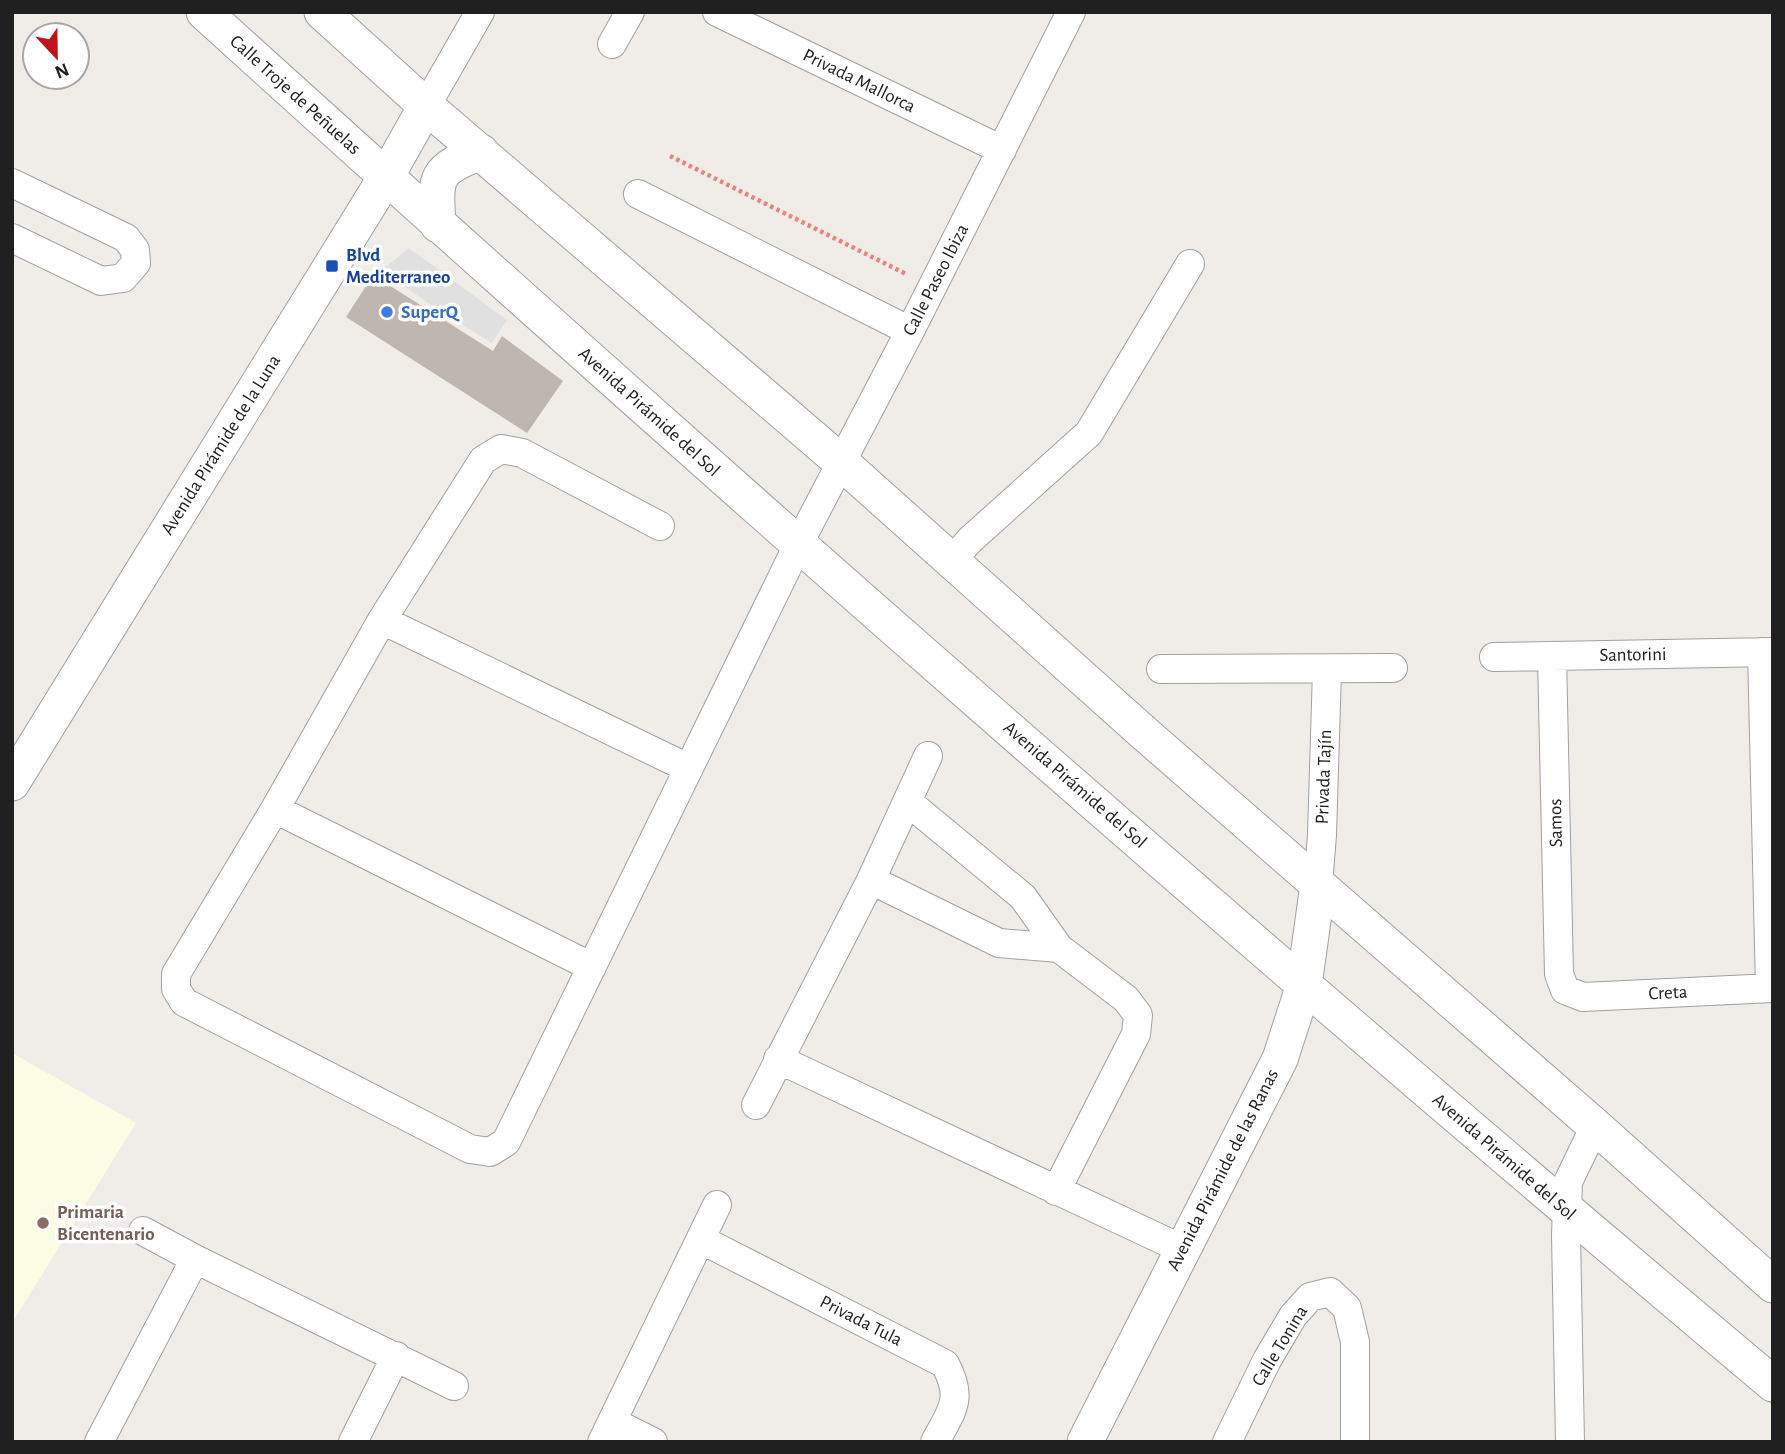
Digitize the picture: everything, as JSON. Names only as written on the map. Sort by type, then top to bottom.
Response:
[{"type":"street","name":"Calle Troje de Peñuelas","points":[[204,12],[386,177]]},
{"type":"street","points":[[322,12],[426,106],[841,462],[1144,733],[1773,1285]]},
{"type":"street","points":[[426,106],[480,12]]},
{"type":"street","points":[[612,44],[630,12]]},
{"type":"street","name":"Privada Mallorca","points":[[717,12],[1002,150]]},
{"type":"street","name":"Calle Paseo Ibiza","points":[[660,526],[522,453],[500,449],[483,460],[383,620],[275,810],[176,974],[176,989],[184,1003],[470,1149],[490,1152],[506,1142],[797,545],[911,331],[1071,12]]},
{"type":"street","name":"Avenida Pirámide de la Luna","points":[[12,783],[386,177],[426,106]]},
{"type":"street","points":[[438,225],[436,193],[439,178],[452,163],[481,152]]},
{"type":"street","name":"Avenida Pirámide del Sol","points":[[386,177],[797,545],[1304,985],[1773,1384]]},
{"type":"street","points":[[12,183],[125,238],[135,250],[136,263],[123,278],[101,281],[12,238]]},
{"type":"street","points":[[638,194],[911,331]]},
{"type":"street","points":[[952,560],[970,540],[1089,433],[1190,264]]},
{"type":"street","points":[[383,620],[688,768]]},
{"type":"street","points":[[1767,652],[1771,988]]},
{"type":"street","name":"Santorini","points":[[1494,657],[1767,652]]},
{"type":"street","name":"Samos","points":[[1552,656],[1559,974],[1565,989]]},
{"type":"street","points":[[1161,669],[1392,668]]},
{"type":"street","name":"Privada Tajín","points":[[1318,885],[1327,670]]},
{"type":"street","points":[[755,1105],[871,880],[928,756]]},
{"type":"street","points":[[908,802],[1023,897],[1059,948],[1126,999],[1138,1015],[1136,1034],[1056,1191]]},
{"type":"street","points":[[275,810],[592,967]]},
{"type":"street","points":[[871,880],[999,943],[1059,948]]},
{"type":"street","name":"Avenida Pirámide de las Ranas","points":[[1085,1442],[1280,1059],[1304,985],[1318,885]]},
{"type":"street","name":"Creta","points":[[1565,989],[1583,997],[1771,988]]},
{"type":"street","points":[[778,1059],[1182,1250]]},
{"type":"street","points":[[1570,1442],[1568,1182],[1595,1126]]},
{"type":"street","points":[[653,1442],[608,1432],[717,1205]]},
{"type":"street","points":[[143,1231],[454,1386]]},
{"type":"street","name":"Privada Tula","points":[[702,1240],[946,1364],[955,1383],[954,1406],[935,1442]]},
{"type":"street","points":[[99,1442],[195,1259]]},
{"type":"street","name":"Calle Tonina","points":[[1227,1442],[1267,1360],[1293,1316],[1310,1297],[1330,1292],[1346,1308],[1355,1342],[1355,1442]]},
{"type":"street","points":[[353,1442],[396,1356]]},
{"type":"path","points":[[670,156],[931,287]]},
{"type":"shaded area","points":[[409,248],[507,320],[492,343],[382,270]]},
{"type":"shaded area","name":"Primaria Bicentenario","points":[[12,1053],[136,1123],[12,1323]]},
{"type":"building","points":[[373,275],[493,351],[502,336],[563,381],[527,433],[346,317]]},
{"type":"place","name":"Blvd Mediterraneo","points":[[332,266]]},
{"type":"place","name":"SuperQ","points":[[387,312]]},
{"type":"place","name":"Primaria Bicentenario","points":[[43,1223]]}]
